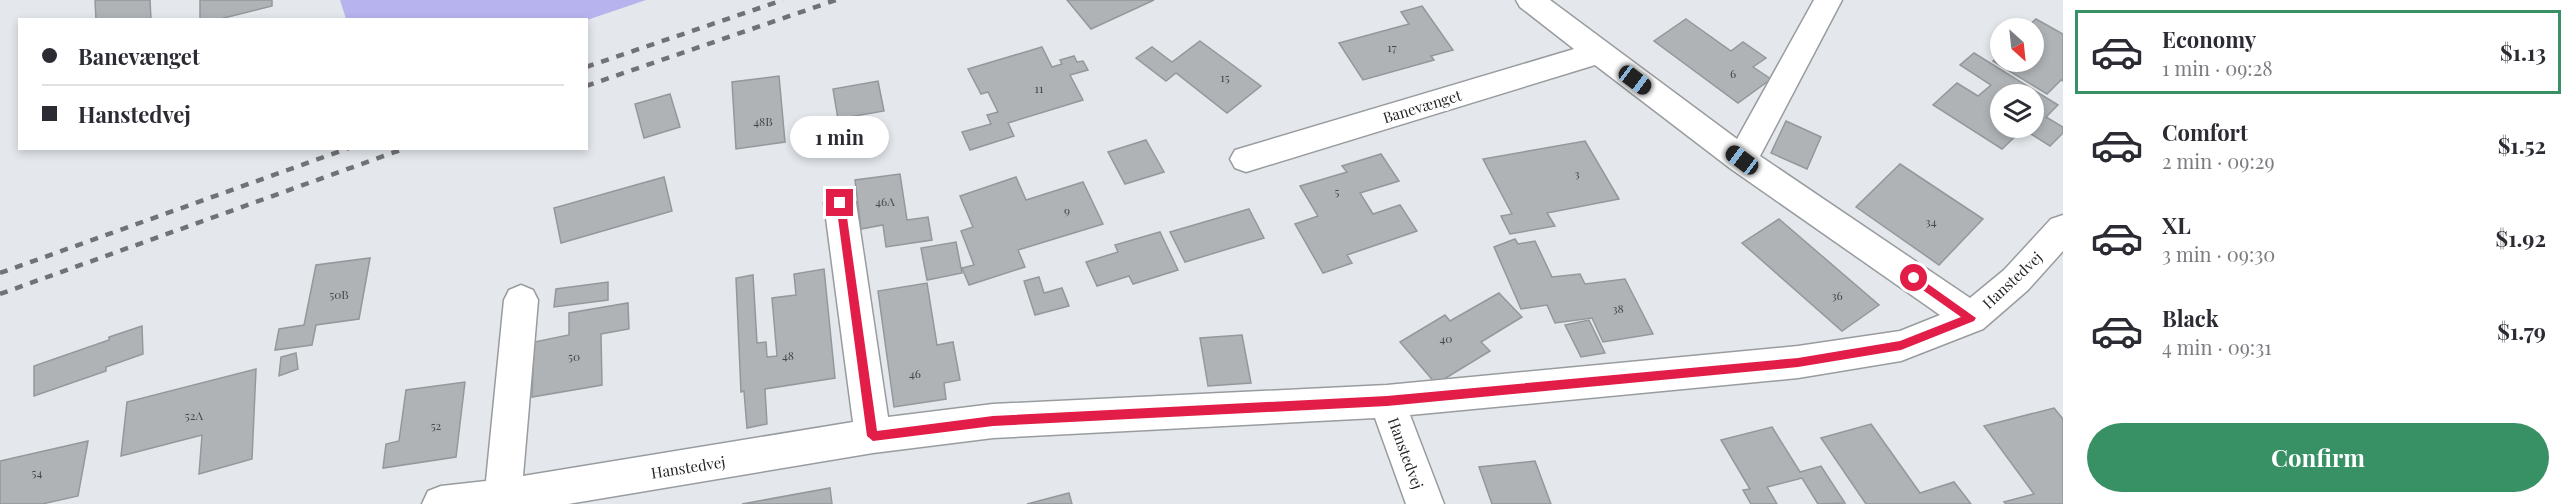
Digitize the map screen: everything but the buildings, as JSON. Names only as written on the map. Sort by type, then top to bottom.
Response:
[{"type":"street","points":[[1530,0],[1742,160],[1971,318]]},
{"type":"street","points":[[1742,160],[1828,0]]},
{"type":"street","name":"Banevænget","points":[[1246,159],[1599,53]]},
{"type":"street","points":[[840,203],[873,436]]},
{"type":"street","name":"Hanstedvej","points":[[441,504],[503,497],[873,436],[993,421],[1387,401],[1798,362],[1901,346],[1971,318],[2016,280],[2063,229]]},
{"type":"street","points":[[503,497],[521,300]]},
{"type":"street","name":"Hanstedvej","points":[[1387,401],[1425,504]]},
{"type":"shaded area","points":[[340,0],[646,0],[588,20],[346,18]]},
{"type":"railway","points":[[588,66],[783,0]]},
{"type":"railway","points":[[588,85],[836,0]]},
{"type":"railway","points":[[0,273],[343,150]]},
{"type":"railway","points":[[0,294],[400,150]]},
{"type":"route","points":[[840,203],[873,436],[993,421],[1387,401],[1798,362],[1901,346],[1971,318],[1914,278]]}]
